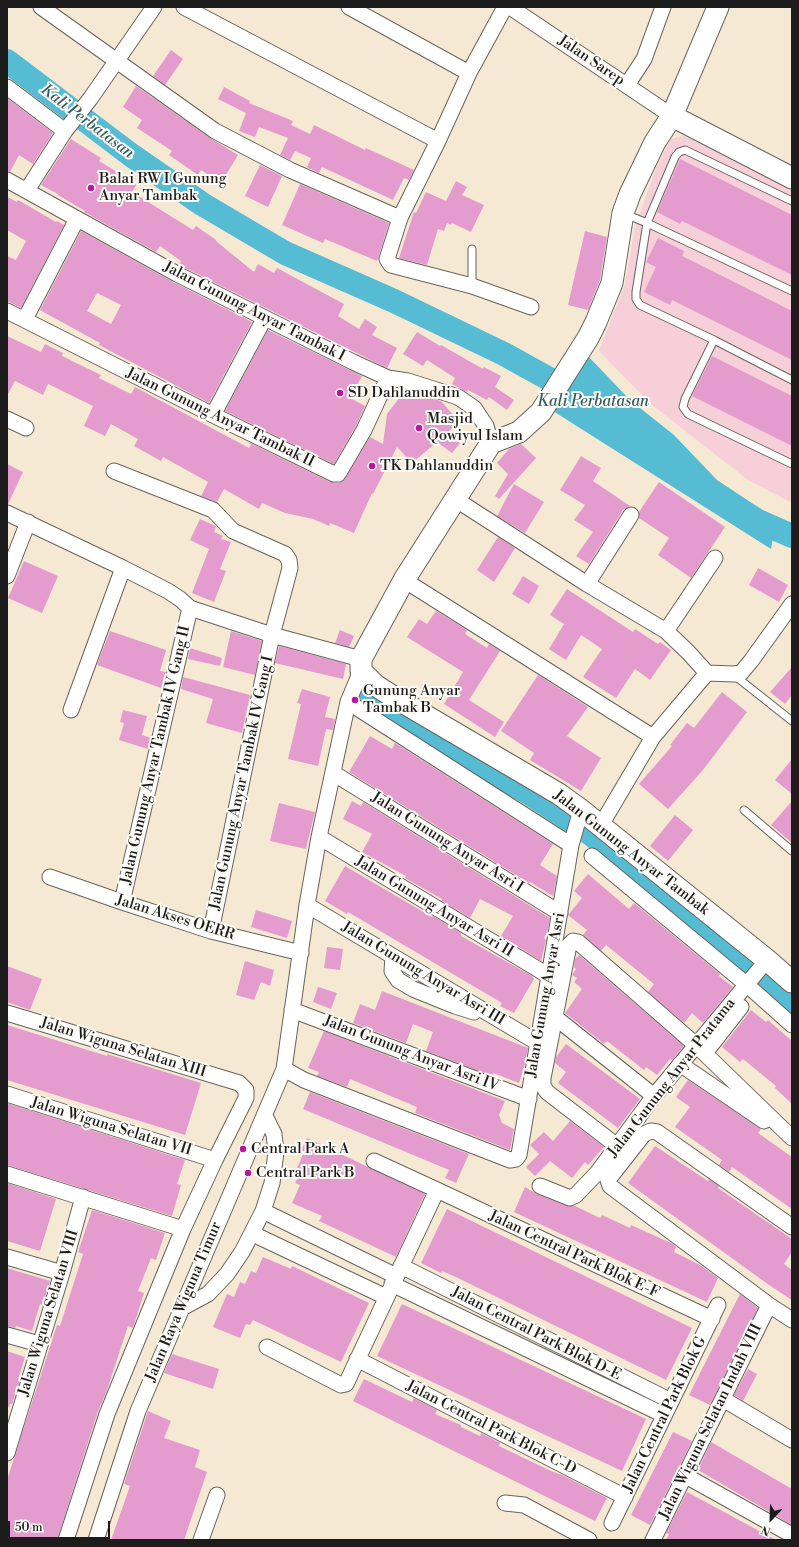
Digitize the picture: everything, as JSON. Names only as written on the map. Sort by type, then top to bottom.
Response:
[{"type":"street","points":[[41,7],[215,132],[290,170],[400,218]]},
{"type":"street","points":[[27,190],[67,129],[90,100],[154,7]]},
{"type":"street","points":[[184,7],[438,141]]},
{"type":"street","points":[[348,7],[469,73]]},
{"type":"street","points":[[505,7],[469,73],[438,141],[400,218],[387,259],[391,265],[472,286],[531,307]]},
{"type":"street","name":"Jalan Sarep","points":[[510,7],[627,85],[646,94],[672,116]]},
{"type":"street","points":[[627,85],[643,64],[663,7]]},
{"type":"street","points":[[7,513],[168,591],[190,608],[361,665],[404,580],[491,443],[519,432],[541,412],[588,338],[612,282],[623,213],[642,166],[655,142],[672,116],[718,7]]},
{"type":"street","points":[[643,64],[646,94]]},
{"type":"street","points":[[7,87],[67,129]]},
{"type":"street","points":[[672,116],[792,178]]},
{"type":"street","name":"Jalan Gunung Anyar Tambak I","points":[[7,180],[177,274],[264,319],[388,378],[408,381],[458,397],[474,408],[486,426],[491,443]]},
{"type":"street","points":[[25,319],[77,219]]},
{"type":"street","name":"Jalan Gunung Anyar Tambak II","points":[[7,311],[212,415],[334,474],[338,474],[364,430],[388,378]]},
{"type":"street","points":[[212,415],[264,319]]},
{"type":"street","points":[[7,419],[26,428]]},
{"type":"street","name":"Jalan Gunung Anyar Tambak IV Gang I","points":[[114,471],[205,506],[219,515],[234,531],[285,554],[289,560],[290,568],[272,635],[211,931]]},
{"type":"street","points":[[455,499],[587,584],[666,631],[688,652],[706,673],[741,673],[792,604]]},
{"type":"street","points":[[587,584],[631,515]]},
{"type":"street","points":[[8,571],[28,522]]},
{"type":"street","points":[[666,631],[715,558]]},
{"type":"street","points":[[71,710],[123,568]]},
{"type":"street","points":[[404,580],[653,737]]},
{"type":"street","name":"Jalan Gunung Anyar Tambak IV Gang II","points":[[122,902],[190,608]]},
{"type":"street","name":"Jalan Raya Wiguna Timur","points":[[96,1540],[138,1411],[284,1069],[307,905],[319,837],[334,773],[348,702],[361,665]]},
{"type":"street","name":"Jalan Gunung Anyar Tambak","points":[[361,665],[375,685],[559,794],[579,816],[601,825],[760,976],[792,982]]},
{"type":"street","points":[[601,825],[653,737],[706,673]]},
{"type":"street","points":[[348,702],[571,842]]},
{"type":"street","name":"Jalan Gunung Anyar Asri I","points":[[334,773],[560,913]]},
{"type":"street","name":"Jalan Gunung Anyar Asri","points":[[284,1069],[304,1080],[510,1160],[516,1159],[519,1155],[529,1099],[571,842],[579,816]]},
{"type":"street","name":"Jalan Gunung Anyar Asri II","points":[[319,837],[549,976]]},
{"type":"street","points":[[592,856],[760,976],[792,1025]]},
{"type":"street","name":"Jalan Akses OERR","points":[[50,877],[211,931],[301,953]]},
{"type":"street","name":"Jalan Gunung Anyar Asri III","points":[[307,905],[538,1043]]},
{"type":"street","points":[[617,1146],[547,1092],[543,1086],[543,1078],[556,1018],[569,945],[572,942],[578,942],[701,1049],[792,1138]]},
{"type":"street","name":"Jalan Gunung Anyar Pratama","points":[[540,1186],[570,1198],[576,1195],[597,1174],[654,1096],[680,1064],[701,1049],[760,976]]},
{"type":"street","name":"Jalan Gunung Anyar Asri IV","points":[[292,1010],[529,1099]]},
{"type":"street","name":"Jalan Wiguna Selatan XIII","points":[[7,1013],[239,1083]]},
{"type":"street","points":[[556,1018],[654,1096]]},
{"type":"street","points":[[680,1064],[792,1138]]},
{"type":"street","name":"Jalan Raya Wiguna Timur","points":[[66,1540],[107,1414],[183,1229],[246,1098],[246,1090],[239,1083]]},
{"type":"street","name":"Jalan Wiguna Selatan VII","points":[[7,1094],[215,1160]]},
{"type":"street","points":[[182,1308],[208,1294],[227,1274],[253,1234],[263,1211],[272,1183],[276,1152],[274,1134],[265,1116]]},
{"type":"street","points":[[792,1228],[657,1132],[651,1131],[644,1134],[608,1180],[608,1183],[792,1320]]},
{"type":"street","name":"Jalan Central Park Blok E-F","points":[[374,1161],[436,1190],[715,1312]]},
{"type":"street","points":[[7,1174],[183,1229]]},
{"type":"street","points":[[267,1347],[342,1385],[346,1384],[436,1190]]},
{"type":"street","name":"Jalan Wiguna Selatan VIII","points":[[7,1453],[12,1419],[39,1344],[62,1273],[83,1197]]},
{"type":"street","points":[[263,1211],[397,1276]]},
{"type":"street","points":[[253,1234],[386,1298]]},
{"type":"street","points":[[7,1257],[62,1273]]},
{"type":"street","name":"Jalan Central Park Blok D-E","points":[[397,1276],[671,1401]]},
{"type":"street","name":"Jalan Central Park Blok D-E","points":[[397,1276],[664,1415]]},
{"type":"street","name":"Jalan Wiguna Selatan Indah VIII","points":[[653,1540],[770,1305]]},
{"type":"street","name":"Jalan Central Park Blok G","points":[[612,1523],[715,1312]]},
{"type":"street","points":[[7,1335],[39,1344]]},
{"type":"street","name":"Jalan Central Park Blok C-D","points":[[357,1359],[625,1497]]},
{"type":"street","points":[[723,1399],[792,1440]]},
{"type":"street","points":[[686,1476],[792,1535]]},
{"type":"street","points":[[201,1540],[217,1495]]},
{"type":"street","points":[[505,1503],[524,1505],[589,1540]]},
{"type":"lane","points":[[792,201],[685,150],[679,152],[675,157],[647,223],[636,292],[636,299],[640,305],[714,340],[792,380]]},
{"type":"lane","points":[[623,213],[792,291]]},
{"type":"lane","points":[[472,249],[472,286]]},
{"type":"lane","points":[[714,340],[685,399],[683,407],[688,414],[792,464]]},
{"type":"lane","points":[[734,674],[792,721]]},
{"type":"lane","points":[[744,810],[792,850]]},
{"type":"shaded area","points":[[683,136],[713,146],[792,188],[792,503],[748,480],[652,405],[599,351],[625,284],[635,227],[657,166],[671,139]]},
{"type":"water","name":"Kali Perbatasan","points":[[588,356],[630,400],[674,435],[717,480],[776,519],[771,549],[553,411]]},
{"type":"building","points":[[171,50],[183,59],[165,85],[153,76]]},
{"type":"building","points":[[136,86],[210,138],[238,155],[221,183],[201,170],[198,175],[169,155],[172,151],[137,128],[142,120],[123,107]]},
{"type":"building","points":[[224,87],[250,101],[249,103],[293,121],[291,125],[310,134],[314,125],[365,150],[366,148],[414,170],[409,180],[404,178],[393,200],[322,167],[319,173],[307,167],[311,158],[295,151],[290,160],[280,155],[288,138],[259,127],[255,137],[239,131],[246,113],[218,99]]},
{"type":"building","points":[[7,98],[53,133],[33,164],[19,155],[10,172],[7,171]]},
{"type":"building","points":[[71,139],[101,158],[99,161],[137,184],[132,192],[193,230],[196,226],[216,240],[254,272],[258,264],[274,273],[277,268],[344,304],[338,316],[359,329],[365,319],[377,327],[372,335],[397,348],[387,368],[179,265],[181,261],[160,246],[156,252],[84,212],[85,211],[58,194],[41,185]]},
{"type":"building","points":[[680,159],[792,215],[792,275],[682,221],[680,224],[657,212]]},
{"type":"building","points":[[260,165],[282,176],[268,207],[245,196]]},
{"type":"building","points":[[456,181],[467,187],[462,195],[484,205],[471,232],[452,223],[451,225],[447,223],[444,231],[438,229],[427,265],[399,258],[414,212],[416,213],[426,192],[446,201]]},
{"type":"building","points":[[300,184],[389,223],[377,261],[325,239],[323,243],[282,225]]},
{"type":"building","points":[[7,197],[17,202],[18,200],[64,225],[21,308],[7,301],[7,256],[16,260],[26,241],[7,230]]},
{"type":"building","points":[[81,231],[173,282],[252,322],[209,403],[99,345],[100,343],[40,310]],"holes":[[[97,293],[121,305],[111,324],[87,311]]]},
{"type":"building","points":[[585,231],[607,237],[600,280],[588,310],[568,305]]},
{"type":"building","points":[[658,238],[684,251],[682,256],[792,311],[792,360],[672,300],[670,305],[644,292],[656,267],[646,262]]},
{"type":"building","points":[[268,330],[362,376],[350,398],[365,406],[356,426],[334,464],[225,411]]},
{"type":"building","points":[[417,332],[483,369],[484,367],[501,376],[495,387],[514,400],[507,410],[489,397],[487,400],[452,384],[455,378],[427,360],[423,366],[403,354]]},
{"type":"building","points":[[7,336],[41,352],[45,344],[63,353],[62,356],[101,375],[99,378],[131,394],[135,387],[249,448],[251,445],[248,442],[330,482],[338,483],[345,479],[370,437],[383,444],[387,414],[400,397],[412,392],[441,401],[459,422],[447,433],[460,443],[452,453],[437,442],[412,463],[397,447],[373,494],[372,493],[354,533],[330,523],[329,526],[313,519],[285,513],[262,503],[259,509],[224,489],[217,502],[201,496],[208,482],[163,457],[161,461],[134,446],[138,439],[111,424],[105,436],[84,426],[93,406],[48,384],[43,395],[15,381],[7,396]]},
{"type":"building","points":[[712,356],[792,396],[792,446],[692,396]]},
{"type":"building","points":[[521,444],[536,458],[499,499],[495,496],[508,474],[497,463],[509,449]]},
{"type":"building","points":[[581,456],[601,468],[593,481],[630,506],[623,510],[589,564],[576,556],[593,532],[574,520],[585,505],[560,490]]},
{"type":"building","points":[[7,464],[23,472],[8,504],[7,504]]},
{"type":"building","points":[[659,482],[725,527],[691,578],[658,555],[669,538],[639,518],[639,512]]},
{"type":"building","points":[[514,484],[544,502],[525,533],[497,516]]},
{"type":"building","points":[[200,519],[216,526],[214,532],[223,536],[221,539],[231,542],[220,569],[226,571],[214,602],[192,593],[209,549],[190,540]]},
{"type":"building","points":[[498,537],[515,548],[494,582],[477,570]]},
{"type":"building","points":[[24,561],[58,576],[42,613],[8,598]]},
{"type":"building","points":[[758,568],[788,585],[779,602],[749,585]]},
{"type":"building","points":[[523,576],[539,586],[529,604],[512,594]]},
{"type":"building","points":[[567,589],[633,632],[635,629],[658,644],[660,642],[671,650],[650,680],[635,669],[616,698],[583,677],[602,649],[581,635],[566,660],[549,649],[564,624],[550,615]]},
{"type":"building","points":[[436,611],[467,630],[465,634],[487,648],[489,644],[500,651],[469,700],[504,722],[495,737],[444,704],[463,672],[407,637],[419,619],[427,624]]},
{"type":"building","points":[[340,630],[354,636],[349,647],[335,643]]},
{"type":"building","points":[[110,631],[166,650],[160,671],[166,672],[161,688],[97,665]]},
{"type":"building","points":[[231,631],[262,641],[255,675],[223,667]]},
{"type":"building","points":[[279,646],[346,664],[343,679],[275,663]]},
{"type":"building","points":[[190,648],[222,658],[220,666],[188,659]]},
{"type":"building","points":[[792,667],[792,695],[785,704],[770,692]]},
{"type":"building","points":[[538,675],[588,707],[567,736],[601,758],[581,791],[530,760],[534,753],[501,731]]},
{"type":"building","points":[[183,677],[250,695],[242,733],[206,723],[213,699],[181,689]]},
{"type":"building","points":[[302,689],[330,697],[325,717],[335,719],[333,730],[326,729],[318,766],[288,759],[301,704],[297,703]]},
{"type":"building","points":[[722,692],[747,712],[703,770],[668,809],[639,784],[672,746],[670,745],[687,723],[694,728]]},
{"type":"building","points":[[123,710],[147,716],[142,735],[151,738],[148,749],[119,740],[124,723],[120,722]]},
{"type":"building","points":[[370,736],[392,749],[395,743],[553,844],[540,865],[557,876],[553,896],[530,882],[529,883],[349,772]]},
{"type":"building","points":[[792,759],[792,794],[775,780]]},
{"type":"building","points":[[352,801],[361,806],[363,802],[550,918],[544,938],[546,940],[541,961],[501,936],[513,916],[480,899],[470,918],[442,901],[442,899],[405,878],[406,876],[362,852],[372,834],[343,819]]},
{"type":"building","points":[[792,801],[792,843],[771,825]]},
{"type":"building","points":[[279,803],[315,812],[306,849],[270,841]]},
{"type":"building","points":[[675,815],[693,830],[668,861],[650,846]]},
{"type":"building","points":[[345,866],[432,917],[433,916],[461,933],[461,936],[532,976],[534,979],[514,1013],[500,1006],[502,1003],[348,912],[347,914],[325,901]]},
{"type":"building","points":[[588,874],[629,909],[634,903],[720,974],[719,976],[733,987],[703,1023],[692,1013],[684,1023],[648,992],[654,984],[606,945],[601,951],[583,935],[587,930],[568,915],[582,898],[574,891]]},
{"type":"building","points":[[256,910],[292,921],[287,938],[251,927]]},
{"type":"building","points":[[327,947],[343,949],[340,970],[324,968]]},
{"type":"building","points":[[579,955],[684,1046],[672,1060],[670,1059],[657,1075],[646,1067],[644,1070],[607,1041],[604,1044],[565,1013],[582,989],[574,982],[577,978],[572,975],[576,969],[574,967],[575,959]]},
{"type":"building","points":[[245,961],[274,970],[270,986],[261,982],[254,1000],[236,995]]},
{"type":"building","points":[[7,966],[42,979],[30,1010],[7,1002]]},
{"type":"building","points":[[318,987],[337,993],[331,1009],[313,1002]]},
{"type":"building","points":[[382,991],[528,1048],[519,1083],[493,1073],[492,1076],[426,1051],[433,1032],[413,1024],[406,1043],[353,1023],[360,1004],[375,1010]]},
{"type":"building","points":[[751,1010],[766,1022],[768,1020],[792,1041],[792,1104],[775,1088],[776,1086],[743,1059],[740,1062],[722,1047]]},
{"type":"building","points":[[7,1025],[201,1083],[185,1135],[7,1080]]},
{"type":"building","points":[[324,1031],[505,1101],[499,1115],[502,1123],[514,1129],[510,1150],[415,1113],[417,1107],[350,1079],[347,1087],[317,1076],[319,1072],[308,1068]]},
{"type":"building","points":[[566,1044],[640,1099],[618,1128],[558,1083],[566,1072],[555,1063],[556,1057]]},
{"type":"building","points":[[688,1080],[761,1129],[758,1133],[792,1157],[792,1209],[732,1167],[729,1172],[719,1165],[722,1160],[675,1127],[690,1107],[676,1097]]},
{"type":"building","points":[[310,1092],[469,1154],[456,1183],[445,1178],[449,1170],[303,1109]]},
{"type":"building","points":[[7,1103],[185,1160],[177,1184],[181,1185],[172,1216],[7,1165]]},
{"type":"building","points":[[570,1121],[604,1147],[588,1165],[585,1162],[572,1178],[550,1161],[535,1176],[526,1167],[539,1154],[530,1145],[544,1132],[553,1141]]},
{"type":"building","points":[[307,1138],[425,1194],[396,1257],[319,1221],[322,1216],[292,1203],[300,1185],[295,1183],[300,1173],[296,1171],[303,1154],[300,1153]]},
{"type":"building","points":[[655,1146],[708,1181],[709,1179],[719,1186],[718,1188],[792,1239],[792,1252],[784,1264],[792,1270],[792,1300],[628,1183]]},
{"type":"building","points":[[7,1183],[56,1199],[40,1251],[7,1241]]},
{"type":"building","points":[[525,1187],[537,1194],[567,1206],[575,1206],[600,1218],[602,1215],[630,1228],[631,1225],[673,1244],[676,1247],[674,1252],[700,1265],[718,1278],[707,1302],[514,1212]]},
{"type":"building","points":[[447,1209],[692,1328],[666,1380],[458,1278],[442,1271],[441,1273],[421,1263]]},
{"type":"building","points":[[92,1210],[165,1233],[156,1260],[151,1258],[138,1291],[144,1293],[133,1328],[128,1326],[106,1393],[98,1411],[57,1540],[7,1540],[7,1480],[57,1325],[60,1326],[83,1254],[78,1252]]},
{"type":"building","points":[[263,1257],[291,1269],[292,1266],[369,1303],[341,1362],[253,1320],[250,1325],[246,1324],[240,1338],[213,1327],[227,1294],[234,1297],[240,1282],[245,1284],[251,1271],[256,1273]]},
{"type":"building","points":[[7,1268],[50,1281],[43,1305],[40,1304],[32,1331],[16,1326],[15,1328],[7,1326]]},
{"type":"building","points":[[740,1294],[758,1308],[710,1405],[689,1395]]},
{"type":"building","points":[[402,1304],[646,1419],[622,1471],[377,1356]]},
{"type":"building","points":[[7,1351],[25,1357],[18,1380],[20,1381],[12,1404],[10,1404],[9,1407],[7,1406]]},
{"type":"building","points":[[172,1354],[219,1369],[213,1389],[164,1373]]},
{"type":"building","points":[[748,1369],[757,1374],[743,1401],[734,1395]]},
{"type":"building","points":[[364,1379],[412,1402],[414,1398],[437,1410],[435,1414],[461,1425],[461,1427],[480,1436],[481,1433],[500,1443],[499,1446],[562,1475],[607,1498],[595,1521],[353,1401]]},
{"type":"building","points":[[148,1411],[171,1421],[164,1438],[200,1450],[195,1467],[207,1472],[184,1540],[111,1540],[130,1486],[124,1484]]},
{"type":"building","points":[[673,1432],[692,1441],[650,1525],[631,1515]]},
{"type":"building","points":[[711,1442],[792,1489],[792,1525],[698,1470]]},
{"type":"building","points":[[687,1492],[776,1540],[666,1540],[669,1534],[666,1533]]},
{"type":"waterway","name":"Kali Perbatasan","points":[[7,61],[131,155],[202,204],[285,253],[394,301],[504,354],[578,395]]},
{"type":"waterway","name":"Kali Perbatasan","points":[[744,513],[792,536]]},
{"type":"waterway","points":[[358,695],[529,793],[591,834],[792,1001]]},
{"type":"place","name":"Balai RW I Gunung Anyar Tambak","points":[[91,188]]},
{"type":"place","name":"SD Dahlanuddin","points":[[340,393]]},
{"type":"place","name":"Masjid Qowiyul Islam","points":[[419,428]]},
{"type":"place","name":"TK Dahlanuddin","points":[[372,466]]},
{"type":"place","name":"Gunung Anyar Tambak B","points":[[355,700]]},
{"type":"place","name":"Central Park A","points":[[243,1149]]},
{"type":"place","name":"Central Park B","points":[[248,1173]]}]
